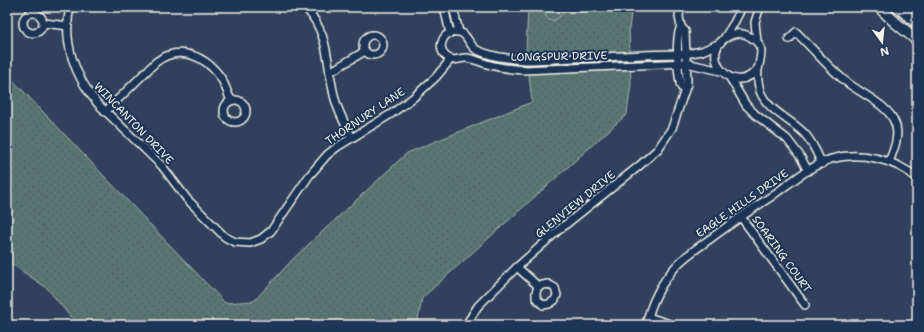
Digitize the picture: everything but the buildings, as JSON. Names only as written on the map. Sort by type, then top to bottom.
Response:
[{"type":"main road","points":[[879,7],[917,40]]},
{"type":"main road","points":[[898,7],[917,23]]},
{"type":"street","name":"WINCANTON DRIVE","points":[[70,7],[68,26],[69,49],[77,73],[90,95],[105,112],[162,166],[187,199],[224,237],[235,242],[247,243]]},
{"type":"street","points":[[305,7],[313,18],[323,38],[336,105],[352,138]]},
{"type":"street","points":[[444,7],[450,33]]},
{"type":"street","points":[[451,60],[444,54],[442,46],[444,38],[450,33],[459,32],[453,7]]},
{"type":"street","name":"GLENVIEW DRIVE","points":[[466,325],[478,306],[517,267],[560,229],[658,149],[672,128],[684,91],[680,84],[682,54],[678,31],[681,27],[679,17],[680,7]]},
{"type":"street","points":[[742,7],[717,50],[716,58],[718,65],[721,71],[730,78],[746,104],[756,115],[787,139],[800,156],[808,171]]},
{"type":"street","points":[[760,7],[755,22],[757,42],[762,55],[758,68],[759,86],[764,99],[804,133],[812,143],[822,164]]},
{"type":"street","points":[[44,23],[68,26]]},
{"type":"street","name":"LONGSPUR DRIVE","points":[[459,32],[466,35],[471,45],[477,50],[505,58],[520,60],[682,54],[702,51],[722,41]]},
{"type":"street","points":[[789,39],[796,32],[844,80],[884,108],[891,115],[896,124],[898,134],[889,162]]},
{"type":"street","points":[[722,41],[731,35],[739,34],[747,35],[757,42]]},
{"type":"street","points":[[330,72],[365,51]]},
{"type":"street","points":[[105,112],[159,59],[177,52],[196,56],[213,68],[222,80],[231,101]]},
{"type":"street","name":"LONGSPUR DRIVE","points":[[451,60],[465,58],[498,67],[523,70],[682,63],[721,71]]},
{"type":"street","name":"THORNURY LANE","points":[[247,243],[258,241],[268,234],[317,165],[337,147],[392,114],[436,77],[451,60]]},
{"type":"street","points":[[730,78],[744,79],[752,75],[758,68]]},
{"type":"street","name":"EAGLE HILLS DRIVE","points":[[646,325],[655,297],[666,279],[678,264],[694,250],[741,216],[808,171],[831,160],[851,156],[871,157],[889,162],[910,172],[917,178]]},
{"type":"street","name":"SOARING COURT","points":[[741,216],[805,305]]},
{"type":"street","points":[[517,267],[538,286]]},
{"type":"street","points":[[648,317],[672,325]]},
{"type":"green space","points":[[528,7],[632,7],[629,29],[631,84],[627,114],[422,298],[417,325],[77,325],[47,288],[7,261],[7,74],[225,303],[254,301],[294,258],[407,153],[532,102],[526,50]]},
{"type":"green space","points":[[546,7],[570,7],[557,19],[551,21],[547,19],[545,11]]}]
